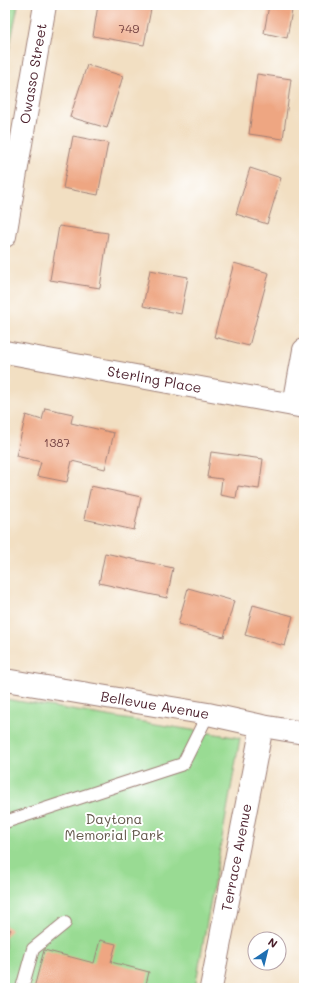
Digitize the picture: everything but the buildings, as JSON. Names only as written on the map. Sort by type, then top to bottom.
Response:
[{"type":"street","name":"Owasso Street","points":[[5,236],[45,5]]},
{"type":"street","points":[[299,406],[304,350]]},
{"type":"street","name":"Sterling Place","points":[[5,352],[299,406]]},
{"type":"street","name":"Bellevue Avenue","points":[[5,680],[208,714],[262,726],[304,733]]},
{"type":"street","name":"Terrace Avenue","points":[[212,988],[262,726]]},
{"type":"lane","points":[[5,822],[183,764],[208,714]]},
{"type":"lane","points":[[22,988],[33,949],[65,923]]},
{"type":"green space","points":[[5,5],[18,5],[5,71]]},
{"type":"green space","name":"Daytona Memorial Park","points":[[5,699],[240,738],[195,988],[5,988]]}]
